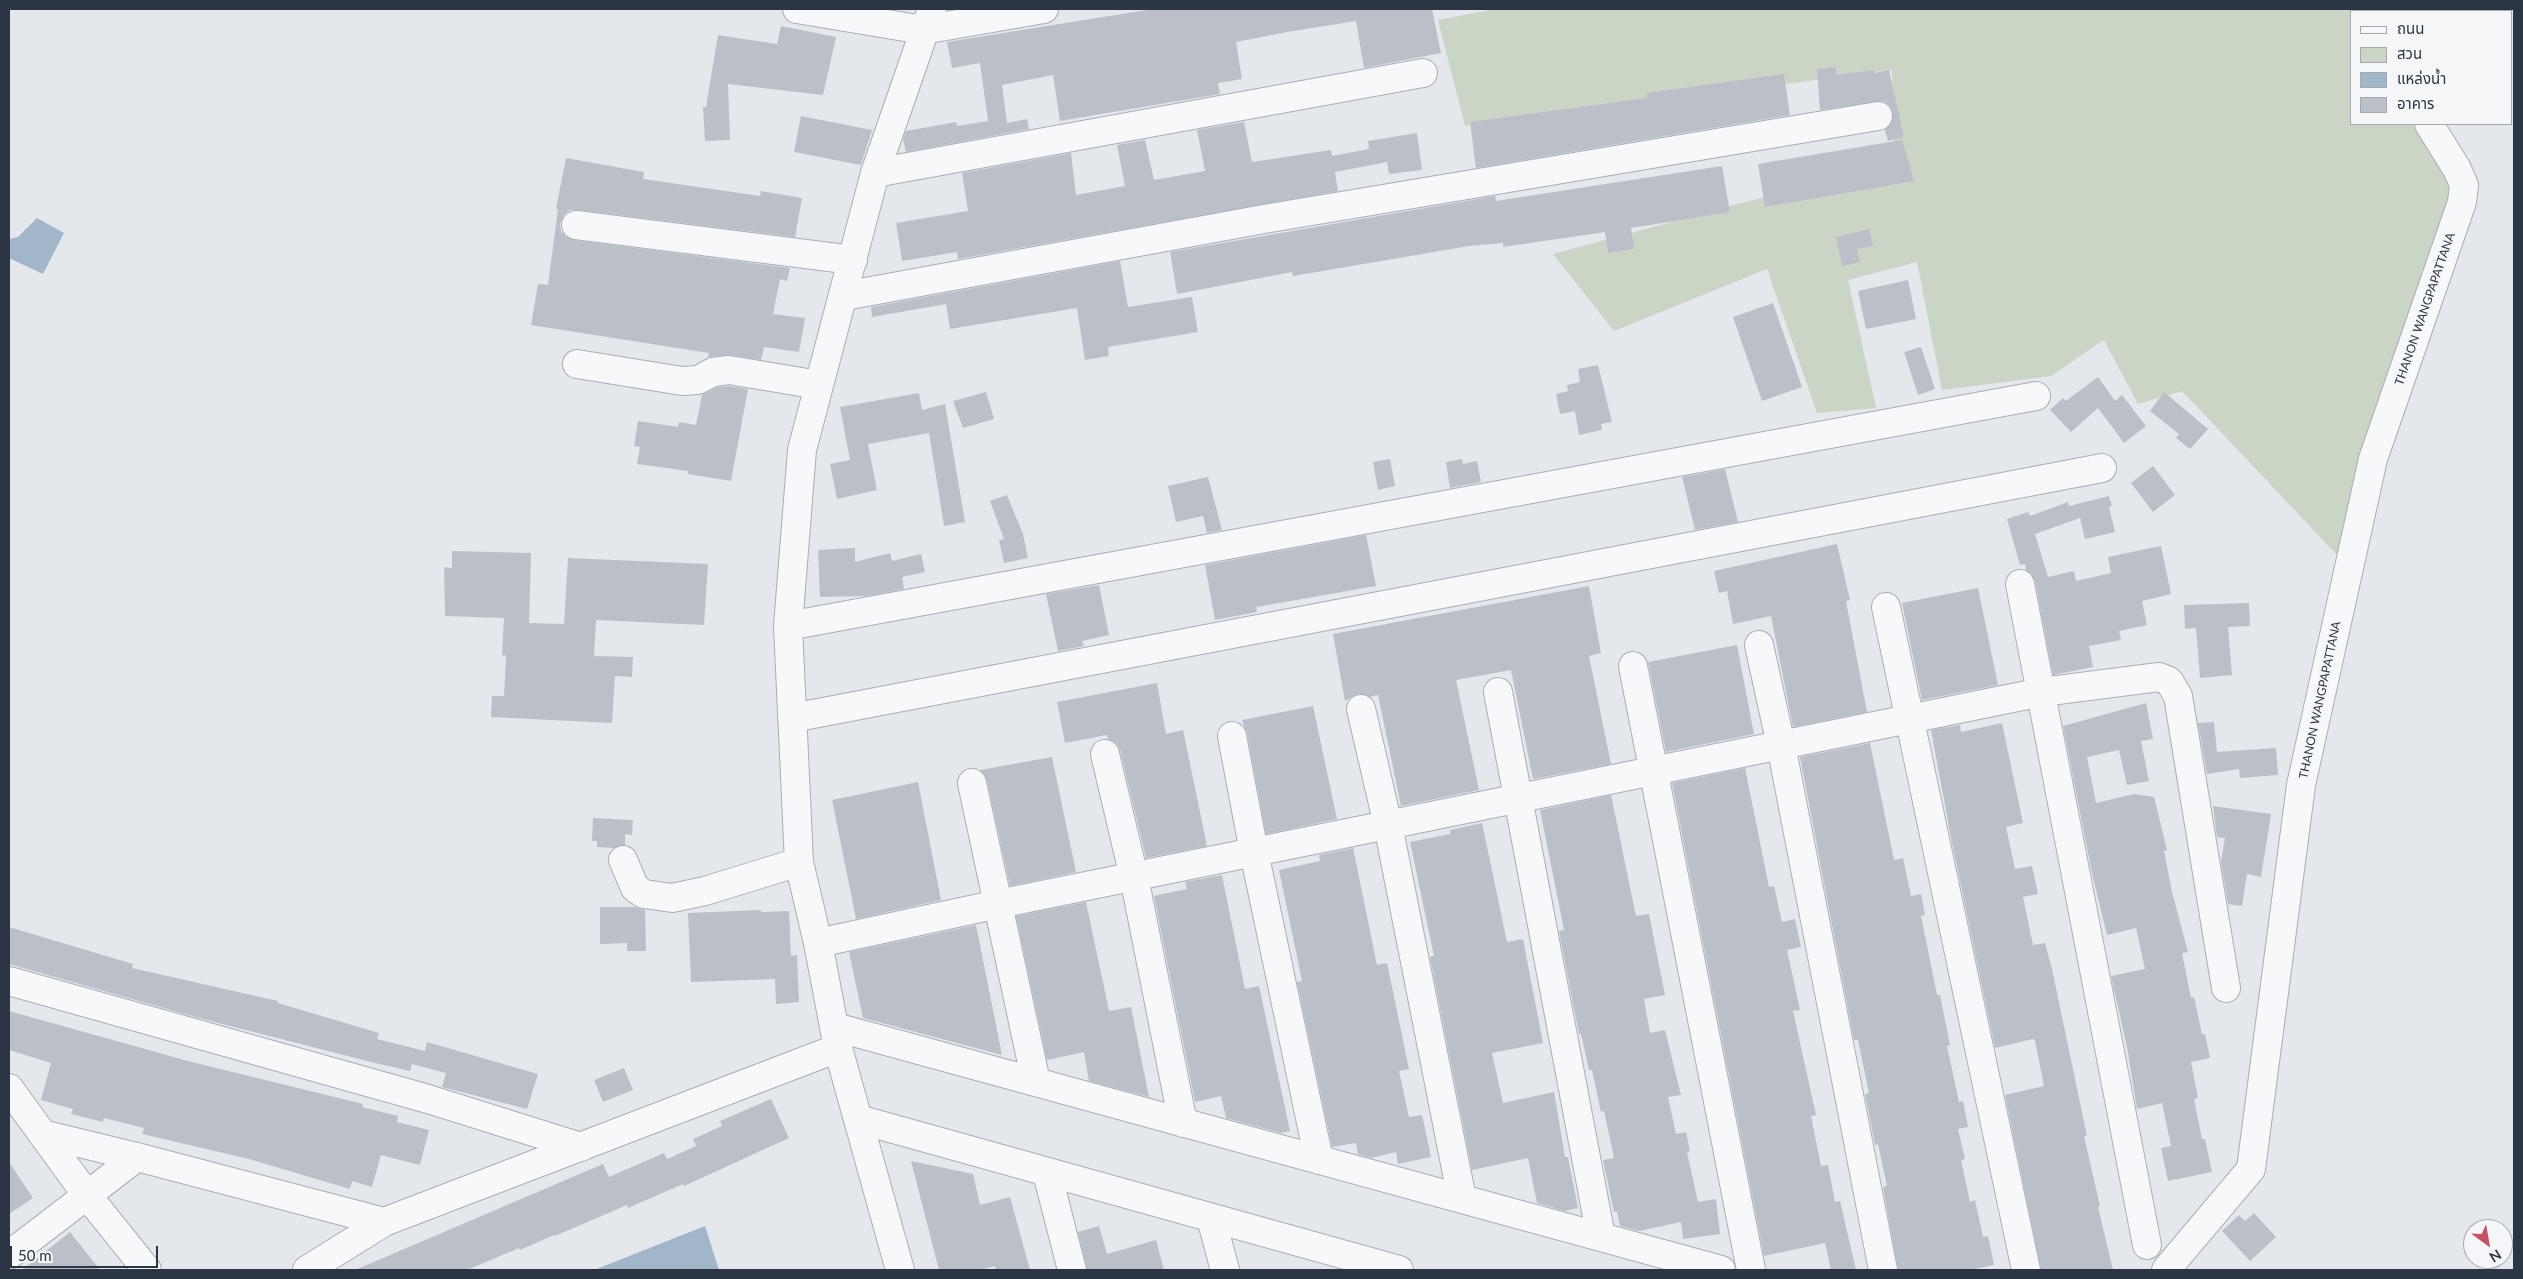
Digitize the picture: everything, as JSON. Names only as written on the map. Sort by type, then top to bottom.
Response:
[{"type":"street","points":[[797,9],[928,19],[1044,9]]},
{"type":"street","points":[[900,1270],[837,1038],[799,862],[788,626],[802,450],[875,173],[928,19]]},
{"type":"street","points":[[875,173],[1423,73]]},
{"type":"street","points":[[844,296],[1274,217],[1878,116]]},
{"type":"street","name":"THANON WANGPAPATTANA","points":[[2166,1270],[2251,1169],[2301,785],[2373,459],[2462,202],[2464,186],[2457,169],[2430,125]]},
{"type":"street","points":[[576,224],[853,260]]},
{"type":"street","points":[[577,364],[682,382],[698,380],[713,372],[729,370],[819,385]]},
{"type":"street","points":[[788,626],[2036,396]]},
{"type":"street","points":[[792,718],[2102,468]]},
{"type":"street","points":[[2020,584],[2147,1245]]},
{"type":"street","points":[[1886,607],[1911,718],[2026,1270]]},
{"type":"street","points":[[1759,645],[1781,745],[1883,1270]]},
{"type":"street","points":[[1633,666],[1751,1270]]},
{"type":"street","points":[[818,943],[998,904],[2042,692],[2159,677],[2169,681],[2178,696],[2226,988]]},
{"type":"street","points":[[1498,692],[1601,1237]]},
{"type":"street","points":[[1361,709],[1388,825],[1462,1199]]},
{"type":"street","points":[[1232,736],[1254,852],[1319,1160]]},
{"type":"street","points":[[1106,754],[1134,877],[1183,1123]]},
{"type":"street","points":[[972,783],[1036,1082]]},
{"type":"street","points":[[624,860],[635,888],[644,894],[672,898],[705,891],[799,862]]},
{"type":"street","points":[[9,981],[428,1099],[582,1146]]},
{"type":"street","points":[[307,1270],[384,1222],[582,1146],[837,1038],[1036,1082],[1720,1270]]},
{"type":"street","points":[[9,1088],[86,1194],[147,1270]]},
{"type":"street","points":[[858,1119],[1383,1268]]},
{"type":"street","points":[[42,1134],[384,1222]]},
{"type":"street","points":[[9,1255],[86,1194],[137,1157]]},
{"type":"street","points":[[1047,1173],[1072,1270]]},
{"type":"street","points":[[1211,1218],[1225,1270]]},
{"type":"green space","points":[[1496,9],[2463,9],[2350,10],[2350,125],[2427,125],[2464,185],[2339,557],[2182,391],[2138,404],[2104,340],[2051,376],[1942,390],[1917,262],[1848,280],[1876,408],[1817,413],[1767,269],[1614,331],[1553,254],[1894,162],[1892,70],[1465,126],[1438,20]]},
{"type":"water","points":[[37,218],[64,233],[43,274],[9,258],[9,239],[18,237]]},
{"type":"water","points":[[705,1226],[719,1270],[594,1270]]},
{"type":"building","points":[[1153,9],[1432,9],[1441,53],[1364,68],[1356,21],[1287,32],[1236,42],[1242,79],[1218,83],[1220,94],[1060,121],[1053,75],[1002,85],[1007,123],[1027,119],[1029,129],[906,152],[903,139],[906,131],[956,122],[957,126],[988,121],[980,63],[952,68],[947,42]]},
{"type":"building","points":[[781,26],[836,37],[823,95],[728,84],[730,140],[705,141],[703,107],[706,107],[718,35],[777,44]]},
{"type":"building","points":[[1836,67],[1836,75],[1874,70],[1874,73],[1889,70],[1904,137],[1888,141],[1885,130],[1892,122],[1893,114],[1890,106],[1883,101],[1820,110],[1817,69]]},
{"type":"building","points":[[1784,74],[1790,115],[1476,168],[1470,122],[1647,98],[1647,93]]},
{"type":"building","points":[[801,116],[872,130],[861,165],[794,152]]},
{"type":"building","points":[[1244,122],[1252,162],[1331,150],[1332,156],[1369,149],[1368,141],[1417,133],[1422,170],[1389,174],[1387,162],[1335,172],[1338,191],[958,259],[957,252],[902,261],[896,223],[968,211],[962,173],[1071,153],[1076,195],[1125,186],[1117,145],[1145,140],[1154,180],[1205,171],[1197,130]]},
{"type":"building","points":[[1902,140],[1914,181],[1765,207],[1758,164]]},
{"type":"building","points":[[566,158],[644,172],[643,179],[760,196],[761,191],[802,198],[795,237],[578,210],[570,210],[564,215],[560,224],[561,231],[566,237],[574,240],[790,268],[787,281],[780,279],[773,314],[805,318],[799,352],[764,347],[761,360],[731,355],[708,357],[709,353],[531,325],[538,284],[548,285],[558,209],[556,209]]},
{"type":"building","points":[[1722,166],[1730,212],[1631,228],[1634,249],[1608,253],[1605,232],[1503,247],[1503,243],[1469,246],[1293,276],[1292,272],[1177,294],[1170,252],[1495,196],[1496,201]]},
{"type":"building","points":[[1869,229],[1873,246],[1857,249],[1860,262],[1842,266],[1836,237]]},
{"type":"building","points":[[1120,261],[1128,307],[1192,297],[1198,332],[1108,347],[1109,356],[1085,360],[1077,308],[950,329],[946,304],[872,317],[871,307]]},
{"type":"building","points":[[1908,280],[1916,319],[1866,329],[1858,291]]},
{"type":"building","points":[[1773,303],[1802,387],[1762,401],[1733,317]]},
{"type":"building","points":[[1921,347],[1935,389],[1918,395],[1904,352]]},
{"type":"building","points":[[1598,365],[1612,422],[1601,424],[1602,430],[1579,435],[1575,411],[1560,414],[1556,394],[1568,391],[1567,385],[1580,382],[1578,369]]},
{"type":"building","points":[[2098,377],[2115,401],[2122,395],[2146,426],[2124,443],[2098,408],[2071,432],[2050,410],[2063,398],[2066,401]]},
{"type":"building","points":[[729,386],[748,389],[731,481],[688,474],[688,471],[637,464],[640,447],[634,446],[638,421],[678,427],[679,422],[696,425],[702,395],[718,387]]},
{"type":"building","points":[[986,392],[994,419],[963,428],[953,401]]},
{"type":"building","points":[[2164,392],[2208,429],[2190,449],[2176,438],[2179,434],[2150,411]]},
{"type":"building","points":[[919,393],[922,410],[945,404],[965,522],[944,526],[929,433],[868,444],[877,490],[837,499],[830,464],[850,460],[840,407]]},
{"type":"building","points":[[1390,459],[1395,486],[1378,490],[1373,462]]},
{"type":"building","points":[[1462,459],[1463,464],[1477,461],[1481,482],[1450,488],[1446,462]]},
{"type":"building","points":[[2153,466],[2175,495],[2153,512],[2131,483]]},
{"type":"building","points":[[1725,469],[1738,522],[1695,530],[1682,477]]},
{"type":"building","points":[[1208,477],[1222,530],[1207,533],[1203,516],[1176,522],[1168,486]]},
{"type":"building","points":[[1007,495],[1023,534],[1028,558],[1004,563],[999,540],[1004,539],[990,501]]},
{"type":"building","points":[[2109,496],[2112,506],[2109,507],[2115,532],[2085,539],[2080,518],[2035,534],[2048,577],[2074,571],[2076,581],[2111,573],[2108,557],[2161,546],[2171,594],[2142,601],[2147,625],[2119,631],[2121,640],[2089,646],[2093,667],[2053,675],[2035,581],[2032,574],[2026,570],[2025,564],[2020,565],[2007,519],[2028,512],[2030,516],[2068,502],[2069,506]]},
{"type":"building","points":[[1366,535],[1376,586],[1256,607],[1257,612],[1215,620],[1205,565]]},
{"type":"building","points":[[1837,544],[1850,600],[1846,601],[1867,712],[1793,727],[1771,616],[1733,624],[1727,591],[1719,593],[1714,571]]},
{"type":"building","points":[[855,548],[855,562],[890,553],[892,561],[921,554],[925,572],[902,577],[904,589],[867,596],[820,597],[818,550]]},
{"type":"building","points":[[452,551],[531,553],[529,623],[564,624],[568,558],[708,564],[704,625],[596,620],[594,656],[633,657],[632,677],[615,676],[612,723],[491,717],[492,696],[504,696],[506,656],[502,655],[504,618],[445,616],[444,567],[452,568]]},
{"type":"building","points":[[1099,585],[1109,635],[1082,641],[1084,646],[1058,651],[1046,594]]},
{"type":"building","points":[[1589,586],[1601,653],[1589,656],[1611,764],[1533,779],[1511,670],[1456,680],[1479,790],[1401,806],[1378,695],[1370,697],[1358,694],[1345,701],[1333,634]]},
{"type":"building","points":[[1978,588],[1998,685],[1922,700],[1902,603]]},
{"type":"building","points":[[2249,603],[2250,626],[2228,627],[2232,675],[2200,678],[2196,628],[2185,629],[2184,605]]},
{"type":"building","points":[[1737,645],[1754,734],[1666,752],[1648,662]]},
{"type":"building","points":[[1157,683],[1166,734],[1183,730],[1207,846],[1146,858],[1117,744],[1108,739],[1107,735],[1065,743],[1057,702]]},
{"type":"building","points":[[2146,703],[2153,739],[2141,741],[2149,781],[2127,785],[2119,750],[2087,757],[2096,803],[2134,794],[2154,797],[2167,850],[2164,851],[2172,892],[2188,952],[2182,953],[2191,998],[2194,997],[2202,1034],[2205,1034],[2210,1058],[2191,1062],[2198,1098],[2194,1099],[2202,1139],[2205,1139],[2212,1172],[2168,1181],[2161,1148],[2171,1146],[2162,1103],[2137,1109],[2127,1047],[2111,976],[2145,969],[2136,928],[2107,935],[2092,873],[2063,726]]},
{"type":"building","points":[[1313,706],[1337,819],[1266,834],[1247,733],[1242,720]]},
{"type":"building","points":[[2214,722],[2217,752],[2276,748],[2278,775],[2240,778],[2239,769],[2207,774],[2198,723]]},
{"type":"building","points":[[2002,723],[2023,823],[2006,827],[2015,869],[2032,866],[2038,894],[2023,897],[2033,945],[2045,943],[2052,969],[2087,1136],[2084,1136],[2100,1206],[2098,1207],[2113,1270],[2041,1270],[2005,1095],[2044,1086],[2035,1041],[2033,1039],[1995,1048],[1952,843],[1931,730],[1960,725],[1961,732]]},
{"type":"building","points":[[1870,743],[1894,860],[1903,858],[1911,896],[1921,894],[1925,915],[1921,916],[1937,995],[1940,995],[1950,1045],[1947,1046],[1959,1102],[1963,1101],[1968,1127],[1958,1129],[1965,1159],[1961,1160],[1970,1202],[1975,1200],[1983,1237],[1988,1236],[1994,1265],[1970,1270],[1898,1270],[1883,1187],[1887,1186],[1878,1144],[1875,1145],[1865,1094],[1869,1093],[1858,1040],[1854,1040],[1800,757]]},
{"type":"building","points":[[1052,757],[1076,872],[1010,886],[987,780],[980,770]]},
{"type":"building","points":[[1745,768],[1769,887],[1774,886],[1782,922],[1795,919],[1801,947],[1787,950],[1800,1010],[1793,1011],[1816,1115],[1811,1116],[1821,1166],[1828,1165],[1835,1202],[1840,1201],[1856,1270],[1831,1270],[1825,1243],[1764,1256],[1672,783]]},
{"type":"building","points":[[918,782],[941,900],[856,919],[832,800]]},
{"type":"building","points":[[1611,795],[1636,916],[1649,914],[1665,995],[1644,999],[1650,1033],[1665,1030],[1681,1095],[1668,1097],[1676,1134],[1686,1132],[1690,1151],[1687,1152],[1698,1202],[1716,1199],[1720,1234],[1683,1239],[1681,1222],[1639,1231],[1620,1226],[1617,1212],[1614,1212],[1603,1160],[1614,1158],[1604,1111],[1601,1112],[1592,1070],[1589,1070],[1581,1034],[1579,1034],[1559,931],[1564,930],[1540,810]]},
{"type":"building","points":[[2213,806],[2271,814],[2261,877],[2247,874],[2242,906],[2228,904],[2221,862],[2225,838],[2217,837]]},
{"type":"building","points":[[593,818],[633,820],[632,835],[625,834],[625,845],[614,848],[597,847],[597,841],[592,841]]},
{"type":"building","points":[[1482,823],[1507,942],[1523,939],[1543,1043],[1492,1053],[1503,1103],[1554,1092],[1565,1157],[1568,1157],[1578,1208],[1564,1211],[1537,1203],[1528,1158],[1472,1170],[1430,957],[1434,956],[1410,842],[1450,834],[1450,830]]},
{"type":"building","points":[[1353,848],[1377,965],[1387,963],[1409,1069],[1399,1071],[1409,1117],[1422,1115],[1431,1157],[1398,1164],[1396,1152],[1371,1158],[1358,1154],[1356,1143],[1332,1147],[1297,982],[1302,981],[1279,870],[1320,861],[1319,855]]},
{"type":"building","points":[[1222,875],[1245,989],[1259,986],[1290,1131],[1281,1133],[1226,1118],[1221,1096],[1195,1102],[1154,896],[1187,889],[1185,882]]},
{"type":"building","points":[[1086,902],[1109,1011],[1131,1007],[1149,1097],[1089,1081],[1084,1052],[1047,1060],[1016,916]]},
{"type":"building","points":[[600,907],[635,907],[645,910],[646,951],[627,951],[627,943],[600,944]]},
{"type":"building","points":[[761,910],[761,912],[789,911],[791,956],[797,955],[799,1002],[776,1004],[775,979],[691,982],[688,913]]},
{"type":"building","points":[[976,925],[1002,1055],[863,1018],[849,952]]},
{"type":"building","points":[[9,927],[133,964],[132,968],[278,1001],[278,1003],[379,1033],[377,1039],[425,1051],[427,1042],[538,1074],[527,1109],[442,1087],[446,1073],[412,1064],[410,1071],[371,1062],[195,1017],[9,964]]},
{"type":"building","points":[[9,1011],[188,1061],[363,1104],[362,1107],[398,1116],[397,1122],[429,1130],[420,1165],[381,1155],[372,1187],[352,1181],[350,1189],[249,1159],[142,1134],[144,1128],[104,1118],[103,1122],[71,1114],[73,1109],[41,1100],[51,1063],[9,1050]]},
{"type":"building","points":[[624,1068],[633,1090],[603,1102],[594,1080]]},
{"type":"building","points":[[771,1099],[789,1138],[684,1186],[683,1184],[628,1208],[627,1205],[555,1236],[520,1250],[519,1248],[467,1270],[355,1270],[603,1164],[609,1177],[664,1153],[667,1159],[696,1146],[693,1139],[722,1126],[720,1121]]},
{"type":"building","points":[[911,1161],[973,1174],[980,1205],[1010,1197],[1030,1270],[996,1270],[995,1266],[979,1270],[939,1270]]},
{"type":"building","points":[[9,1162],[33,1198],[9,1214]]},
{"type":"building","points":[[2254,1213],[2276,1237],[2250,1261],[2222,1231],[2239,1215],[2245,1221]]},
{"type":"building","points":[[1099,1226],[1107,1254],[1156,1240],[1164,1270],[1087,1270],[1078,1232]]},
{"type":"building","points":[[70,1232],[100,1270],[22,1270]]}]
